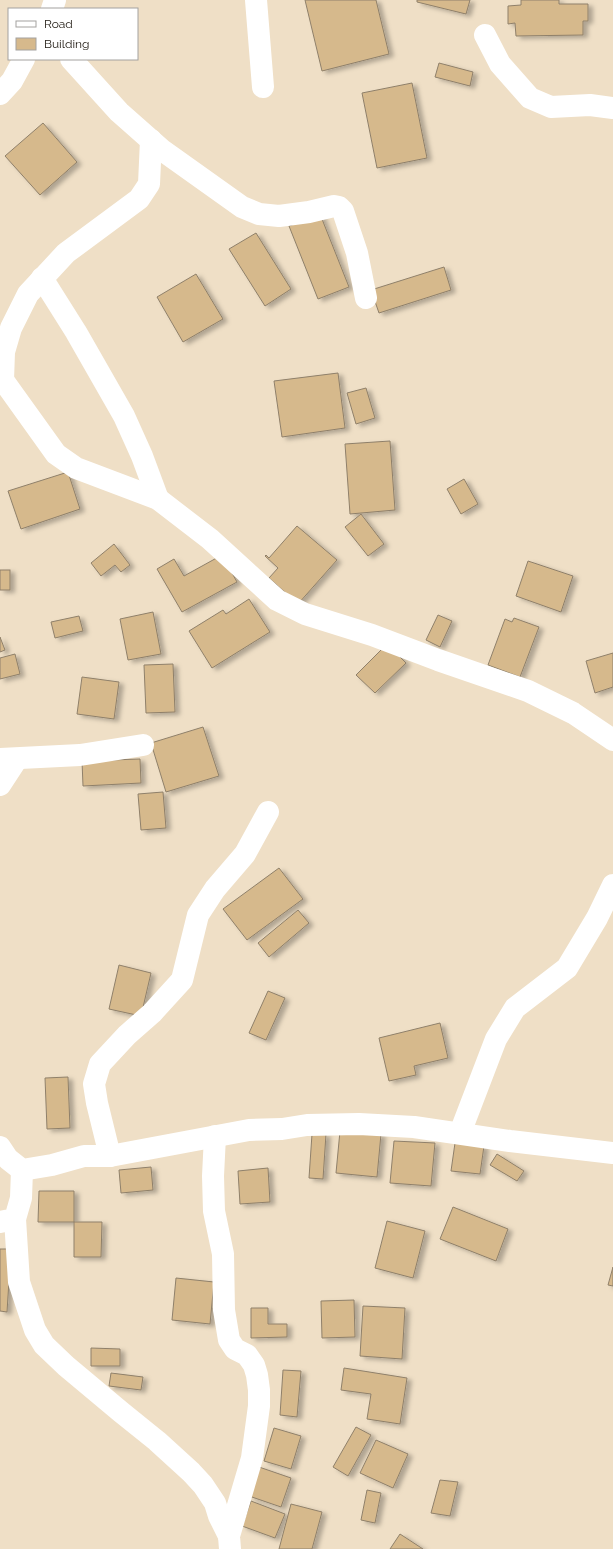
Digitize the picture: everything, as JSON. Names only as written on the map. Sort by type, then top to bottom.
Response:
[{"type":"street","points":[[256,0],[263,87]]},
{"type":"street","points":[[485,34],[500,64],[530,98],[551,107],[590,105],[613,108]]},
{"type":"street","points":[[0,94],[12,81],[23,60]]},
{"type":"street","points":[[72,60],[119,112],[162,150],[242,207],[259,214],[279,216],[309,212],[334,206],[339,207],[343,211],[357,253],[366,298]]},
{"type":"street","points":[[151,140],[149,184],[139,199],[66,253],[28,294],[11,328],[4,352],[2,378],[56,454],[76,468],[158,499],[210,539],[277,600],[298,611],[372,635],[438,660],[528,691],[573,713],[613,740]]},
{"type":"street","points":[[42,278],[76,332],[124,416],[142,456],[158,499]]},
{"type":"street","points":[[0,785],[8,759],[80,755],[143,744]]},
{"type":"street","points":[[110,1156],[97,1104],[94,1084],[100,1064],[127,1035],[152,1013],[182,980],[198,915],[214,889],[245,854],[268,812]]},
{"type":"street","points":[[460,1133],[496,1039],[511,1014],[515,1008],[567,968],[597,918],[613,885]]},
{"type":"street","points":[[0,1146],[8,1159],[22,1170],[52,1165],[84,1156],[110,1156],[250,1130],[282,1129],[307,1125],[359,1124],[414,1126],[510,1141],[613,1153]]},
{"type":"street","points":[[214,1136],[214,1211],[223,1254],[224,1310],[229,1340],[235,1349],[247,1354],[254,1365],[259,1390],[259,1406],[252,1458],[229,1543]]},
{"type":"street","points":[[22,1170],[21,1198],[8,1220],[19,1282],[35,1330],[44,1345],[66,1366],[157,1441],[203,1485],[214,1503],[229,1543]]},
{"type":"building","points":[[305,0],[376,0],[389,54],[322,71]]},
{"type":"building","points":[[417,0],[470,0],[466,14],[417,2]]},
{"type":"building","points":[[521,0],[559,0],[559,4],[588,4],[588,21],[583,21],[583,35],[516,36],[515,23],[508,24],[508,6],[521,5]]},
{"type":"building","points":[[439,63],[473,72],[470,86],[435,77]]},
{"type":"building","points":[[412,83],[427,158],[377,168],[362,93]]},
{"type":"building","points":[[43,123],[77,162],[40,195],[5,156]]},
{"type":"building","points":[[320,214],[349,287],[318,299],[289,226]]},
{"type":"building","points":[[256,233],[291,289],[265,306],[229,249]]},
{"type":"building","points":[[444,267],[451,290],[379,313],[371,290]]},
{"type":"building","points":[[196,274],[223,319],[183,342],[157,297]]},
{"type":"building","points":[[338,373],[345,428],[282,437],[274,381]]},
{"type":"building","points":[[366,388],[375,418],[356,424],[347,393]]},
{"type":"building","points":[[390,441],[395,510],[350,514],[345,444]]},
{"type":"building","points":[[68,472],[80,509],[21,529],[8,491]]},
{"type":"building","points":[[464,479],[478,504],[461,514],[447,489]]},
{"type":"building","points":[[361,514],[384,544],[368,556],[345,527]]},
{"type":"building","points":[[297,526],[337,560],[298,604],[269,578],[278,568],[265,556],[266,555],[269,558]]},
{"type":"building","points":[[114,544],[130,565],[121,572],[115,565],[101,576],[91,563]]},
{"type":"building","points":[[222,555],[237,582],[182,612],[157,569],[174,559],[184,576]]},
{"type":"building","points":[[528,561],[573,576],[561,612],[516,596]]},
{"type":"building","points":[[0,570],[10,570],[10,590],[0,590]]},
{"type":"building","points":[[249,599],[270,632],[212,668],[189,631],[223,610],[226,614]]},
{"type":"building","points":[[153,612],[161,654],[128,660],[120,619]]},
{"type":"building","points":[[438,615],[452,621],[440,647],[426,640]]},
{"type":"building","points":[[79,616],[83,631],[55,638],[51,622]]},
{"type":"building","points":[[514,618],[539,627],[520,677],[488,665],[505,619],[512,622]]},
{"type":"building","points":[[0,637],[5,650],[0,652]]},
{"type":"building","points":[[387,644],[406,663],[375,693],[356,675]]},
{"type":"building","points":[[613,653],[613,687],[595,693],[586,661]]},
{"type":"building","points":[[15,654],[20,674],[0,679],[0,658]]},
{"type":"building","points":[[173,664],[175,712],[146,713],[144,665]]},
{"type":"building","points":[[82,677],[119,682],[114,719],[77,714]]},
{"type":"building","points":[[203,727],[219,776],[166,792],[151,743]]},
{"type":"building","points":[[140,759],[141,783],[83,786],[82,761]]},
{"type":"building","points":[[163,792],[166,828],[141,830],[138,794]]},
{"type":"building","points":[[279,868],[303,899],[247,940],[223,909]]},
{"type":"building","points":[[298,910],[309,923],[269,957],[258,943]]},
{"type":"building","points":[[119,965],[151,973],[141,1016],[109,1009]]},
{"type":"building","points":[[268,991],[285,998],[266,1040],[249,1033]]},
{"type":"building","points":[[440,1023],[448,1058],[414,1066],[416,1075],[389,1081],[379,1038]]},
{"type":"building","points":[[68,1077],[70,1128],[47,1129],[45,1078]]},
{"type":"building","points":[[340,1131],[381,1134],[377,1177],[336,1173]]},
{"type":"building","points":[[312,1134],[326,1134],[323,1179],[309,1178]]},
{"type":"building","points":[[394,1141],[435,1143],[431,1186],[390,1183]]},
{"type":"building","points":[[455,1143],[484,1146],[480,1174],[451,1171]]},
{"type":"building","points":[[497,1154],[524,1171],[517,1181],[490,1165]]},
{"type":"building","points":[[151,1167],[153,1190],[121,1193],[119,1170]]},
{"type":"building","points":[[268,1168],[270,1202],[240,1204],[238,1171]]},
{"type":"building","points":[[39,1191],[74,1191],[74,1222],[38,1222]]},
{"type":"building","points":[[453,1207],[508,1229],[496,1261],[440,1239]]},
{"type":"building","points":[[387,1221],[425,1231],[413,1278],[375,1268]]},
{"type":"building","points":[[74,1222],[102,1222],[101,1257],[74,1257]]},
{"type":"building","points":[[0,1249],[11,1249],[7,1312],[0,1311]]},
{"type":"building","points":[[613,1267],[613,1286],[608,1285]]},
{"type":"building","points":[[176,1278],[214,1282],[210,1324],[172,1320]]},
{"type":"building","points":[[354,1300],[355,1337],[322,1338],[321,1301]]},
{"type":"building","points":[[363,1306],[405,1308],[402,1359],[360,1356]]},
{"type":"building","points":[[251,1308],[268,1308],[268,1324],[287,1324],[287,1337],[251,1338]]},
{"type":"building","points":[[91,1348],[120,1349],[120,1366],[91,1366]]},
{"type":"building","points":[[344,1368],[407,1378],[400,1424],[367,1419],[371,1394],[341,1390]]},
{"type":"building","points":[[283,1370],[301,1371],[297,1417],[280,1415]]},
{"type":"building","points":[[111,1373],[143,1377],[141,1390],[109,1386]]},
{"type":"building","points":[[356,1427],[371,1435],[348,1476],[333,1467]]},
{"type":"building","points":[[274,1428],[301,1436],[291,1469],[264,1461]]},
{"type":"building","points":[[376,1440],[408,1454],[393,1488],[360,1473]]},
{"type":"building","points":[[259,1467],[291,1478],[281,1507],[249,1496]]},
{"type":"building","points":[[440,1480],[458,1482],[450,1516],[431,1513]]},
{"type":"building","points":[[367,1490],[381,1493],[375,1523],[361,1520]]},
{"type":"building","points":[[251,1501],[285,1514],[275,1538],[242,1526]]},
{"type":"building","points":[[291,1504],[322,1512],[312,1549],[279,1549]]},
{"type":"building","points":[[400,1534],[423,1549],[390,1549]]}]
